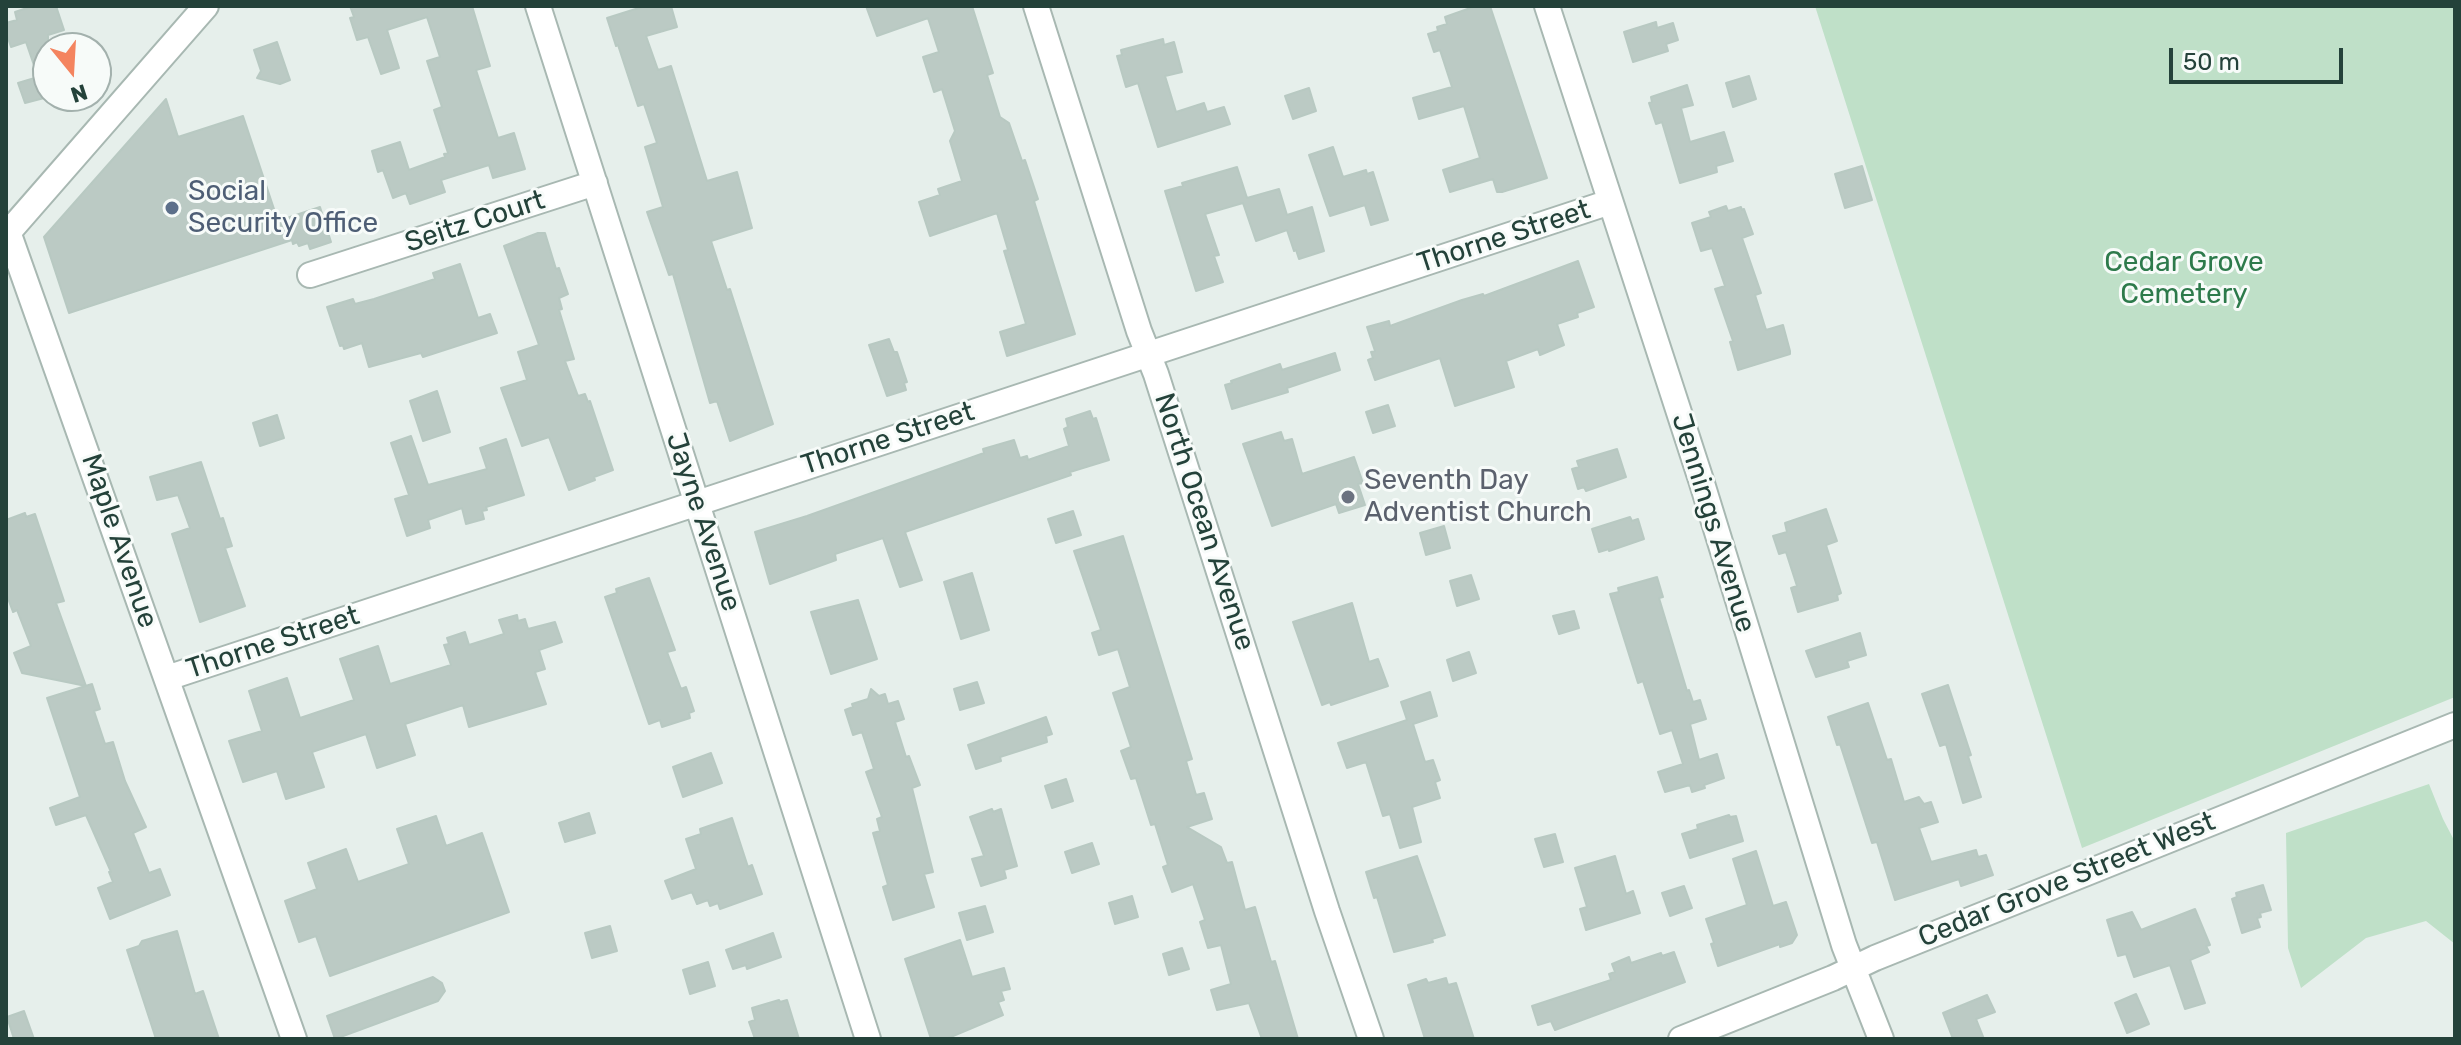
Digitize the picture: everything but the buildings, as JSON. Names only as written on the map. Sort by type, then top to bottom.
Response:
[{"type":"street","points":[[7,231],[206,6]]},
{"type":"street","name":"Jayne Avenue","points":[[538,6],[868,1039]]},
{"type":"street","name":"North Ocean Avenue","points":[[1036,6],[1134,316],[1371,1039]]},
{"type":"street","name":"Jennings Avenue","points":[[1547,6],[1701,480],[1839,930],[1881,1039]]},
{"type":"street","name":"Seitz Court","points":[[310,275],[595,183]]},
{"type":"street","name":"Thorne Street","points":[[167,678],[1610,202]]},
{"type":"street","name":"Maple Avenue","points":[[7,231],[294,1039]]},
{"type":"street","name":"Cedar Grove Street West","points":[[1681,1039],[2455,725]]},
{"type":"green space","name":"Cedar Grove Cemetery","points":[[1815,6],[2455,6],[2455,697],[2082,848]]},
{"type":"green space","points":[[2429,784],[2455,842],[2455,944],[2426,921],[2366,938],[2301,988],[2288,948],[2286,833]]},
{"type":"place","name":"Social Security Office","points":[[172,208]]},
{"type":"place","name":"Seventh Day Adventist Church","points":[[1348,497]]}]
